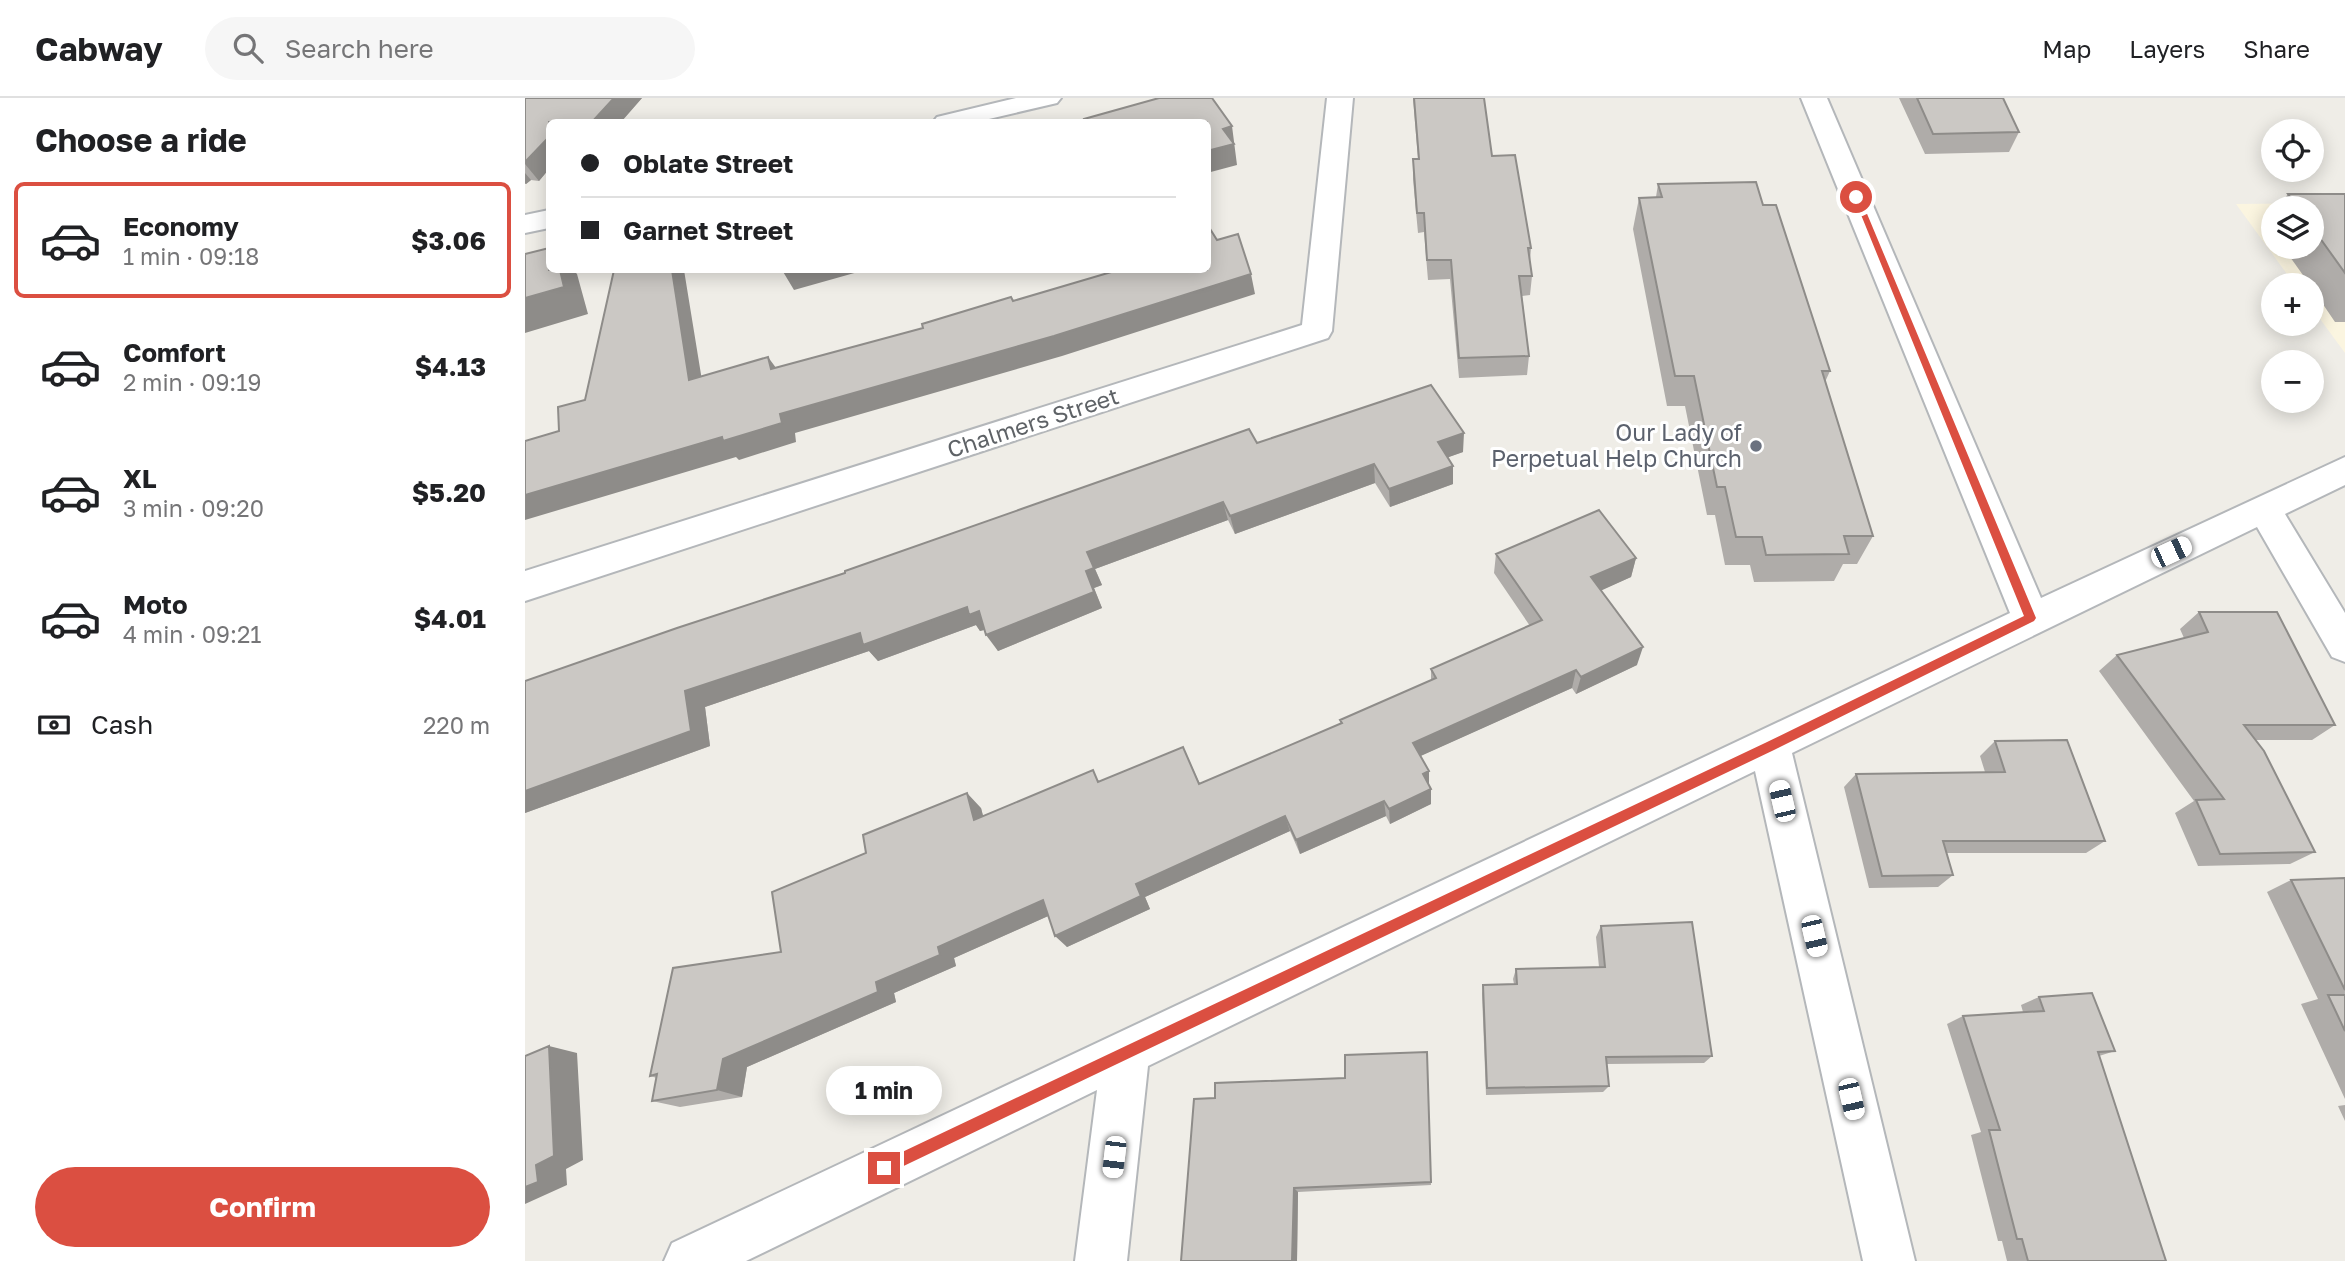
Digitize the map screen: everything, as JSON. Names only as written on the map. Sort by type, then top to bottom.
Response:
[{"type":"street","points":[[959,119],[1048,98]]},
{"type":"street","name":"Chalmers Street","points":[[525,586],[1317,331],[1340,98]]},
{"type":"street","points":[[1814,98],[2031,618]]},
{"type":"street","points":[[525,225],[546,220]]},
{"type":"street","points":[[690,1261],[2345,470]]},
{"type":"street","points":[[2264,508],[2345,646]]},
{"type":"street","points":[[1770,747],[1889,1261]]},
{"type":"street","points":[[1101,1261],[1126,1052]]},
{"type":"shaded area","points":[[2324,203],[2345,203],[2345,353],[2324,324],[2324,273],[2286,273],[2276,259],[2324,259]]},
{"type":"shaded area","points":[[2236,204],[2261,204],[2261,238]]},
{"type":"building","points":[[525,98],[614,98],[595,119],[546,119],[546,140],[525,162]]},
{"type":"building","points":[[1159,98],[1212,98],[1232,126],[1223,129],[1234,144],[1211,150],[1211,119],[1084,119]]},
{"type":"building","points":[[1414,98],[1484,98],[1492,156],[1515,155],[1531,248],[1528,248],[1532,276],[1519,276],[1529,356],[1459,358],[1451,260],[1427,260],[1424,213],[1417,213],[1413,159],[1419,159]]},
{"type":"building","points":[[1917,98],[2003,98],[2019,132],[1933,134]]},
{"type":"building","points":[[1756,182],[1763,205],[1776,205],[1830,371],[1822,371],[1873,536],[1844,536],[1849,554],[1766,555],[1762,537],[1736,537],[1725,487],[1717,487],[1694,376],[1675,376],[1639,198],[1662,197],[1658,184]]},
{"type":"building","points":[[2288,194],[2345,194],[2345,273],[2324,244],[2324,196]]},
{"type":"building","points":[[1211,230],[1217,240],[1238,234],[1251,274],[1054,336],[780,414],[782,423],[723,441],[722,437],[525,495],[525,441],[559,431],[558,407],[585,400],[613,273],[672,273],[689,380],[768,357],[771,369],[923,328],[922,324],[1011,297],[1013,301],[1108,273],[1211,273]]},
{"type":"building","points":[[546,249],[546,273],[561,273],[564,287],[525,298],[525,254]]},
{"type":"building","points":[[1431,385],[1464,433],[1438,442],[1453,466],[1389,489],[1374,464],[1230,516],[1223,502],[1087,552],[1094,568],[1086,571],[1094,592],[986,635],[979,611],[969,615],[967,607],[863,645],[860,633],[685,691],[691,731],[525,791],[525,681],[845,573],[1249,429],[1257,443]]},
{"type":"building","points":[[1599,510],[1636,558],[1591,577],[1643,647],[1581,677],[1576,670],[1413,743],[1429,771],[1423,774],[1431,789],[1389,809],[1384,801],[1296,840],[1285,816],[1136,884],[1141,896],[1055,936],[1043,900],[938,947],[940,955],[876,982],[878,992],[723,1059],[717,1090],[652,1101],[657,1074],[650,1076],[673,968],[781,952],[772,892],[866,853],[863,835],[967,793],[974,820],[1093,770],[1098,782],[1183,747],[1199,784],[1342,723],[1340,720],[1436,678],[1431,669],[1542,620],[1496,554]]},
{"type":"building","points":[[2199,612],[2277,612],[2335,725],[2244,725],[2264,751],[2315,852],[2220,854],[2196,800],[2224,799],[2117,655],[2208,632]]},
{"type":"building","points":[[2067,740],[2105,841],[1943,841],[1953,875],[1882,876],[1856,774],[2005,772],[1995,741]]},
{"type":"building","points":[[2345,878],[2345,990],[2291,880]]},
{"type":"building","points":[[1692,922],[1712,1056],[1606,1057],[1609,1086],[1487,1088],[1483,985],[1517,984],[1516,969],[1605,967],[1601,926]]},
{"type":"building","points":[[2092,993],[2115,1051],[2098,1052],[2166,1261],[2028,1261],[2022,1239],[2017,1239],[1989,1130],[2000,1130],[1963,1016],[2044,1011],[2039,997]]},
{"type":"building","points":[[2328,995],[2345,995],[2345,1031]]},
{"type":"building","points":[[549,1046],[554,1156],[536,1165],[538,1182],[525,1187],[525,1056]]},
{"type":"building","points":[[1427,1052],[1431,1182],[1294,1188],[1292,1261],[1181,1261],[1194,1099],[1215,1098],[1215,1083],[1345,1078],[1345,1055]]},
{"type":"place","name":"Our Lady of Perpetual Help Church","points":[[1756,446]]},
{"type":"route","points":[[884,1168],[1770,747],[2031,618],[1856,197]]}]
